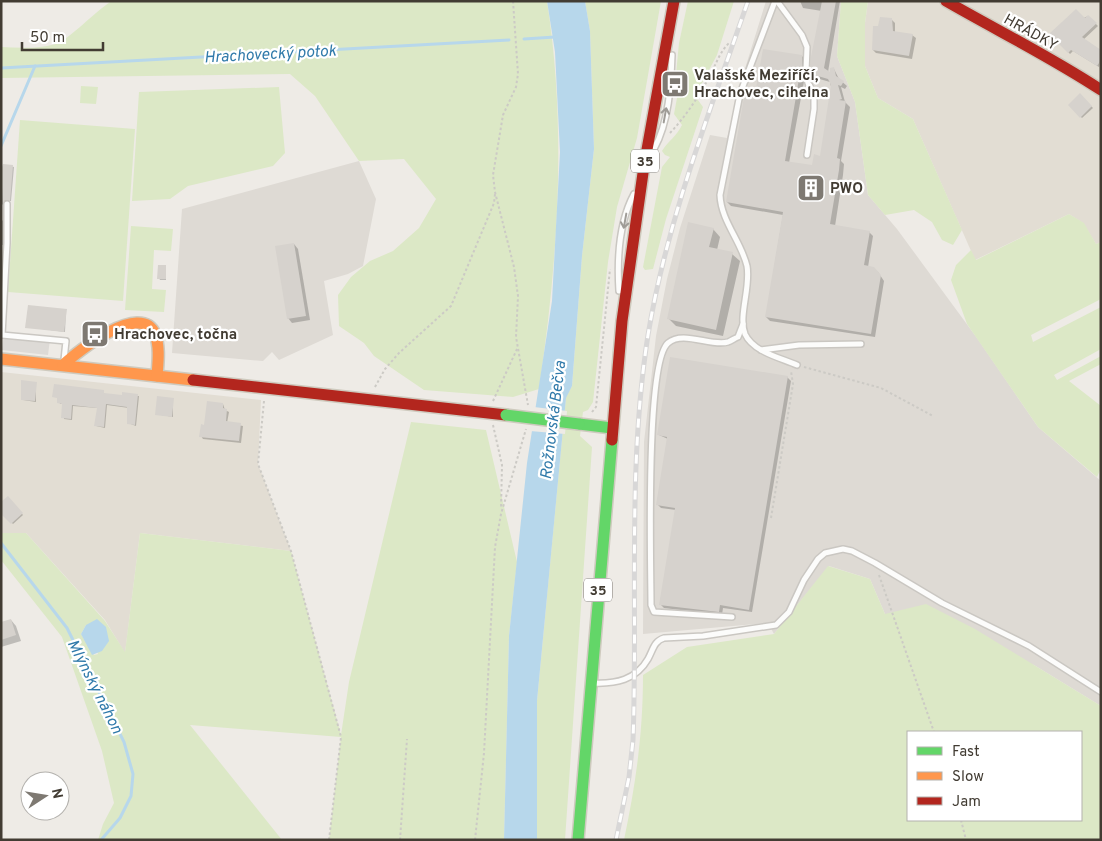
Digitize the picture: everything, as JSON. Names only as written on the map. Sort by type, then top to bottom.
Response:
[{"type":"street","name":"HRÁDKY","points":[[946,1],[1026,44],[1044,58],[1069,69],[1101,90]]},
{"type":"street","name":"35","points":[[578,840],[622,321],[643,176],[674,4]]},
{"type":"street","points":[[63,365],[73,356],[115,328],[137,320],[147,324],[157,338],[159,349],[157,376]]},
{"type":"street","points":[[1,359],[372,400],[492,410],[506,415],[612,428]]},
{"type":"lane","points":[[776,1],[802,35],[807,47],[806,72],[808,83],[814,94],[814,110],[807,155]]},
{"type":"lane","points":[[732,617],[654,612],[651,605],[651,434],[661,357],[667,344],[675,339],[727,342],[738,337],[743,324],[747,268],[741,247],[720,207],[720,195],[740,94],[776,1]]},
{"type":"lane","points":[[7,204],[2,334],[66,341],[63,365]]},
{"type":"lane","points":[[743,324],[746,335],[751,343],[761,350],[797,365]]},
{"type":"lane","points":[[761,350],[799,345],[861,344]]},
{"type":"lane","points":[[590,683],[614,683],[635,675],[642,668],[654,645],[664,638],[703,636],[776,625],[789,612],[808,573],[825,553],[843,549],[852,551],[875,563],[942,604],[1029,646],[1101,692]]},
{"type":"path","points":[[512,1],[518,74],[516,87],[504,115],[493,166],[495,192],[515,278],[518,348],[528,405]]},
{"type":"path","points":[[666,137],[692,106],[722,50],[729,42]]},
{"type":"path","points":[[372,400],[377,381],[389,363],[407,344],[451,306],[494,203],[495,192]]},
{"type":"path","points":[[588,415],[596,407],[610,267]]},
{"type":"path","points":[[475,840],[484,753],[492,585],[501,514],[502,465],[492,410],[518,348]]},
{"type":"path","points":[[771,518],[793,384],[791,372],[785,360]]},
{"type":"path","points":[[797,365],[881,388],[934,416]]},
{"type":"path","points":[[264,396],[258,464],[291,551],[341,737],[329,840]]},
{"type":"path","points":[[501,514],[526,425]]},
{"type":"path","points":[[875,563],[934,731]]},
{"type":"path","points":[[400,840],[407,739]]},
{"type":"path","points":[[961,821],[966,840]]},
{"type":"shaded area","points":[[766,1],[841,1],[837,56],[855,102],[868,195],[897,229],[977,338],[1038,427],[1101,481],[1101,706],[1034,665],[885,614],[870,579],[829,566],[774,634],[768,623],[643,634],[644,442],[656,336],[667,279],[680,228],[710,135],[727,138],[743,75]]},
{"type":"shaded area","points":[[868,1],[1101,1],[1101,242],[1096,244],[1083,223],[1069,214],[975,260],[913,119],[878,98],[865,66],[865,23]]},
{"type":"shaded area","points":[[359,161],[376,199],[363,266],[348,274],[324,281],[333,335],[279,360],[272,352],[263,361],[172,353],[182,209]]},
{"type":"shaded area","points":[[4,334],[50,339],[48,355],[2,350]]},
{"type":"shaded area","points":[[1,372],[261,400],[258,464],[291,551],[140,533],[125,653],[105,620],[26,533],[1,533]]},
{"type":"green space","points":[[112,1],[547,1],[557,98],[558,195],[551,292],[539,389],[513,397],[424,390],[374,356],[364,343],[339,326],[338,295],[351,277],[370,261],[393,251],[419,228],[436,199],[404,159],[359,161],[315,96],[290,74],[1,78],[1,47],[22,48],[56,44],[68,37]]},
{"type":"green space","points":[[585,1],[661,1],[637,138],[617,207],[608,262],[593,402],[588,410],[583,412],[580,436],[592,447],[565,840],[537,840],[537,701],[566,397],[572,386],[582,256],[594,149],[590,31]]},
{"type":"green space","points":[[688,1],[734,1],[717,55],[695,96],[703,107],[666,219],[653,269],[645,270],[643,267],[662,167],[670,157],[662,151],[682,125],[674,114],[680,82],[676,74],[679,43]]},
{"type":"green space","points":[[841,1],[868,1],[865,23],[865,66],[878,98],[913,119],[962,230],[953,245],[942,240],[932,222],[914,210],[885,215],[868,195],[855,102],[837,56]]},
{"type":"green space","points":[[81,86],[98,87],[96,104],[80,103]]},
{"type":"green space","points":[[279,87],[285,153],[273,166],[188,186],[170,199],[132,201],[139,92]]},
{"type":"green space","points":[[20,120],[135,129],[123,301],[8,292]]},
{"type":"green space","points":[[1069,214],[1084,223],[1096,244],[1101,242],[1101,299],[1031,335],[1033,342],[1101,307],[1101,349],[1054,375],[1057,380],[1101,356],[1101,364],[1069,381],[1101,406],[1101,468],[1097,477],[1038,427],[967,324],[951,280],[956,265],[971,250],[976,260]]},
{"type":"green space","points":[[131,226],[173,229],[171,251],[154,250],[152,289],[166,290],[164,312],[125,310]]},
{"type":"green space","points":[[411,422],[486,430],[517,562],[509,636],[504,840],[329,840],[341,737],[190,725],[282,840],[98,840],[103,824],[114,803],[102,751],[62,637],[1,560],[1,533],[26,533],[105,621],[125,652],[140,533],[291,551],[341,735],[349,682]],"holes":[[[86,625],[98,654],[94,655],[81,634]]]},
{"type":"green space","points":[[828,566],[870,579],[885,614],[926,604],[975,629],[1101,706],[1101,840],[624,840],[638,758],[642,718],[643,675],[687,647],[774,634]]},
{"type":"water","name":"Rožnovská Bečva","points":[[547,1],[585,1],[590,31],[594,149],[582,256],[572,386],[566,398],[537,701],[537,840],[504,840],[509,636],[527,463],[552,301],[560,152],[555,52]]},
{"type":"water","points":[[97,619],[106,627],[109,641],[102,651],[92,655],[81,634],[86,625]]},
{"type":"pier","points":[[534,407],[567,411],[565,434],[530,431]]},
{"type":"building","name":"PWO","points":[[822,1],[836,1],[824,68],[830,72],[830,68],[834,67],[836,76],[844,81],[841,86],[838,85],[842,99],[839,100],[846,101],[837,158],[840,159],[839,170],[830,224],[870,231],[864,265],[874,267],[881,275],[871,334],[765,317],[783,212],[726,202],[744,97],[754,99],[763,49],[802,55],[802,73],[800,73],[785,161],[812,165],[814,154],[820,156],[831,85],[828,79],[811,74],[810,72],[811,57]]},
{"type":"building","points":[[1076,9],[1085,18],[1088,15],[1097,23],[1082,37],[1101,50],[1101,60],[1097,66],[1071,50],[1068,53],[1049,34]]},
{"type":"building","points":[[880,17],[892,18],[893,31],[913,34],[909,56],[872,50],[873,26],[878,26]]},
{"type":"building","points":[[1080,93],[1092,106],[1080,118],[1068,105]]},
{"type":"building","points":[[3,164],[13,165],[10,201],[5,200],[3,204],[1,170]]},
{"type":"building","points":[[688,222],[714,228],[709,247],[733,252],[716,330],[667,319]]},
{"type":"building","points":[[294,243],[306,316],[287,319],[275,246]]},
{"type":"building","points":[[158,265],[166,265],[166,279],[157,279]]},
{"type":"building","points":[[28,305],[67,309],[64,332],[25,328]]},
{"type":"building","points":[[670,357],[788,376],[749,610],[720,605],[719,612],[659,605],[675,508],[656,505],[667,437],[657,435]]},
{"type":"building","points":[[21,380],[37,382],[35,401],[21,400]]},
{"type":"building","points":[[54,384],[104,390],[104,393],[122,395],[122,392],[138,394],[135,425],[127,424],[127,407],[106,404],[104,427],[94,426],[97,408],[72,405],[71,419],[61,418],[62,404],[57,403],[57,398],[52,397]]},
{"type":"building","points":[[157,396],[174,398],[172,417],[155,415]]},
{"type":"building","points":[[207,401],[223,403],[223,408],[227,409],[226,421],[241,423],[239,441],[199,437],[201,424],[204,425]]},
{"type":"building","points":[[8,496],[23,513],[11,524],[1,514],[1,502]]},
{"type":"building","points":[[11,619],[16,635],[1,640],[1,622]]},
{"type":"waterway","name":"Hrachovecký potok","points":[[524,39],[555,37]]},
{"type":"waterway","name":"Hrachovecký potok","points":[[1,68],[509,40]]},
{"type":"waterway","name":"Mlýnský náhon","points":[[1,146],[35,66]]},
{"type":"waterway","name":"Mlýnský náhon","points":[[1,543],[67,628],[124,742],[133,774],[131,796],[120,818],[101,840]]},
{"type":"railway","points":[[616,840],[629,777],[633,740],[635,486],[642,385],[648,335],[656,292],[678,208],[748,1]]},
{"type":"traffic: fast","points":[[506,415],[579,424]]},
{"type":"traffic: fast","points":[[579,424],[612,428]]},
{"type":"traffic: fast","points":[[578,840],[612,440]]},
{"type":"traffic: slow","points":[[63,365],[95,340],[109,332],[137,323],[148,325],[157,339],[157,376]]},
{"type":"traffic: slow","points":[[1,359],[193,380]]},
{"type":"traffic: jam","points":[[612,440],[622,321],[644,166],[674,1]]},
{"type":"traffic: jam","points":[[946,1],[1044,55],[1101,90]]},
{"type":"traffic: jam","points":[[193,380],[506,415]]},
{"type":"place","name":"Valašské Meziříčí, Hrachovec, cihelna","points":[[675,84]]},
{"type":"place","name":"PWO","points":[[811,188]]},
{"type":"place","name":"Hrachovec, točna","points":[[95,334]]}]
